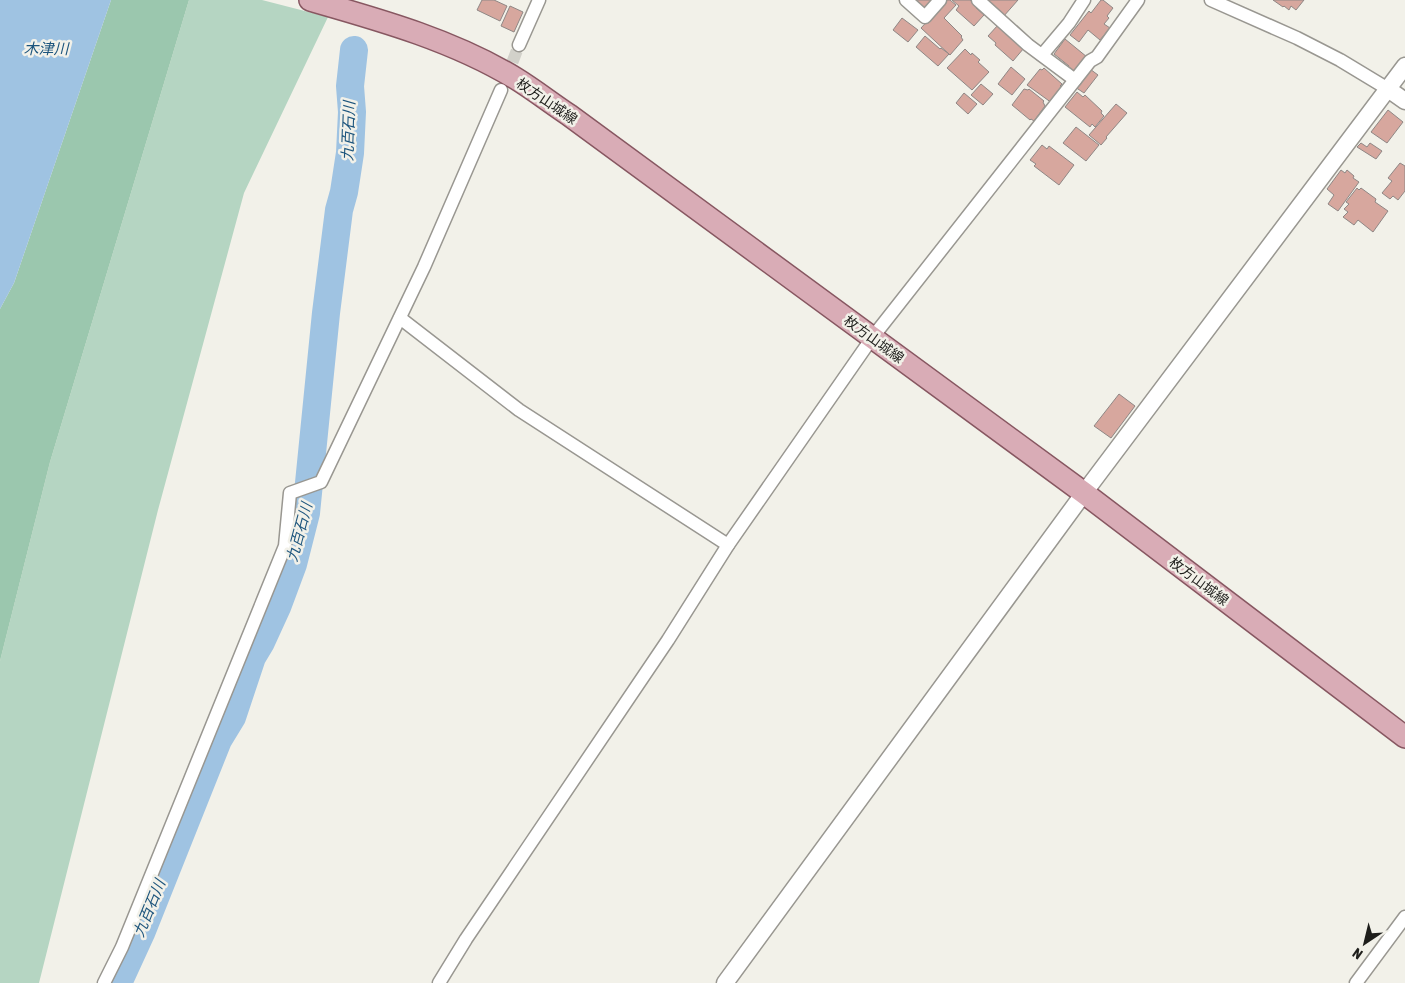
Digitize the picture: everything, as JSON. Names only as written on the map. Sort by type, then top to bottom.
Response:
[{"type":"main road","name":"枚方山城線","points":[[310,0],[410,30],[464,52],[514,78],[569,115],[1084,494],[1405,737]]},
{"type":"street","points":[[519,45],[539,0]]},
{"type":"street","points":[[906,0],[925,17],[940,0]]},
{"type":"street","points":[[978,0],[1028,45],[1075,80]]},
{"type":"street","points":[[1042,55],[1084,0]]},
{"type":"street","points":[[439,983],[466,939],[668,640],[728,545],[872,338],[1090,61],[1097,57],[1138,0]]},
{"type":"street","points":[[1218,2],[1340,60],[1388,89],[1405,102]]},
{"type":"street","points":[[725,983],[1084,494],[1405,66]]},
{"type":"street","points":[[104,983],[122,947],[285,546],[290,493],[321,482],[424,267],[501,90]]},
{"type":"street","points":[[400,318],[519,410],[728,545]]},
{"type":"street","points":[[1356,983],[1405,917]]},
{"type":"green space","points":[[111,0],[189,0],[50,462],[0,661],[0,309],[14,283]]},
{"type":"green space","points":[[189,0],[262,0],[328,17],[244,193],[158,510],[39,983],[0,983],[0,661],[50,462]]},
{"type":"water","name":"木津川","points":[[0,0],[111,0],[14,283],[0,309]]},
{"type":"building","points":[[482,0],[494,0],[507,6],[500,21],[477,10]]},
{"type":"building","points":[[913,0],[935,0],[924,11]]},
{"type":"building","points":[[947,0],[956,5],[944,18],[962,36],[963,40],[950,55],[921,28]]},
{"type":"building","points":[[952,0],[970,0],[978,6],[976,8],[984,15],[974,26],[956,10],[959,6]]},
{"type":"building","points":[[984,0],[1018,0],[1003,17]]},
{"type":"building","points":[[1101,0],[1113,8],[1104,24],[1110,28],[1100,40],[1088,30],[1079,42],[1070,35],[1089,11],[1091,13]]},
{"type":"building","points":[[1273,0],[1304,0],[1296,10],[1291,6],[1289,10]]},
{"type":"building","points":[[510,6],[523,12],[514,32],[501,26]]},
{"type":"building","points":[[902,18],[918,30],[908,42],[893,30]]},
{"type":"building","points":[[998,25],[1024,48],[1013,61],[988,36]]},
{"type":"building","points":[[925,36],[949,54],[938,66],[916,47]]},
{"type":"building","points":[[1065,39],[1087,57],[1075,73],[1054,54]]},
{"type":"building","points":[[965,49],[980,60],[978,62],[989,72],[972,90],[947,68]]},
{"type":"building","points":[[1011,67],[1025,79],[1012,95],[998,84]]},
{"type":"building","points":[[1044,68],[1062,84],[1060,86],[1064,89],[1052,103],[1027,85],[1040,69]]},
{"type":"building","points":[[1090,69],[1098,75],[1084,93],[1075,87]]},
{"type":"building","points":[[981,84],[993,94],[983,105],[971,95]]},
{"type":"building","points":[[1024,89],[1029,89],[1044,101],[1045,106],[1034,121],[1030,120],[1012,105]]},
{"type":"building","points":[[1077,92],[1083,97],[1085,95],[1102,111],[1101,113],[1104,116],[1095,127],[1092,124],[1090,127],[1065,107]]},
{"type":"building","points":[[964,93],[977,104],[968,114],[956,103]]},
{"type":"building","points":[[1116,104],[1127,113],[1101,145],[1089,135]]},
{"type":"building","points":[[1388,110],[1403,122],[1387,143],[1371,132]]},
{"type":"building","points":[[1076,127],[1099,145],[1086,161],[1063,143]]},
{"type":"building","points":[[1361,143],[1367,147],[1370,143],[1382,151],[1376,159],[1357,147]]},
{"type":"building","points":[[1042,145],[1047,149],[1049,146],[1074,165],[1059,185],[1034,166],[1036,164],[1030,160]]},
{"type":"building","points":[[1400,163],[1405,166],[1405,191],[1398,200],[1393,196],[1390,199],[1382,193],[1392,181],[1388,178]]},
{"type":"building","points":[[1341,170],[1345,173],[1347,170],[1359,182],[1338,211],[1328,204],[1334,195],[1327,189]]},
{"type":"building","points":[[1357,188],[1359,190],[1361,188],[1376,199],[1375,202],[1388,211],[1373,232],[1358,220],[1354,225],[1343,217],[1348,212],[1344,209],[1349,204],[1346,202]]},
{"type":"building","points":[[1119,394],[1135,406],[1111,438],[1094,426]]},
{"type":"waterway","name":"九百石川","points":[[118,983],[141,933],[218,740],[232,717],[252,657],[277,607],[293,564],[306,513],[326,313],[339,210],[350,153],[352,112],[350,86],[354,50]]},
{"type":"tunnel","points":[[506,79],[519,45]]}]
